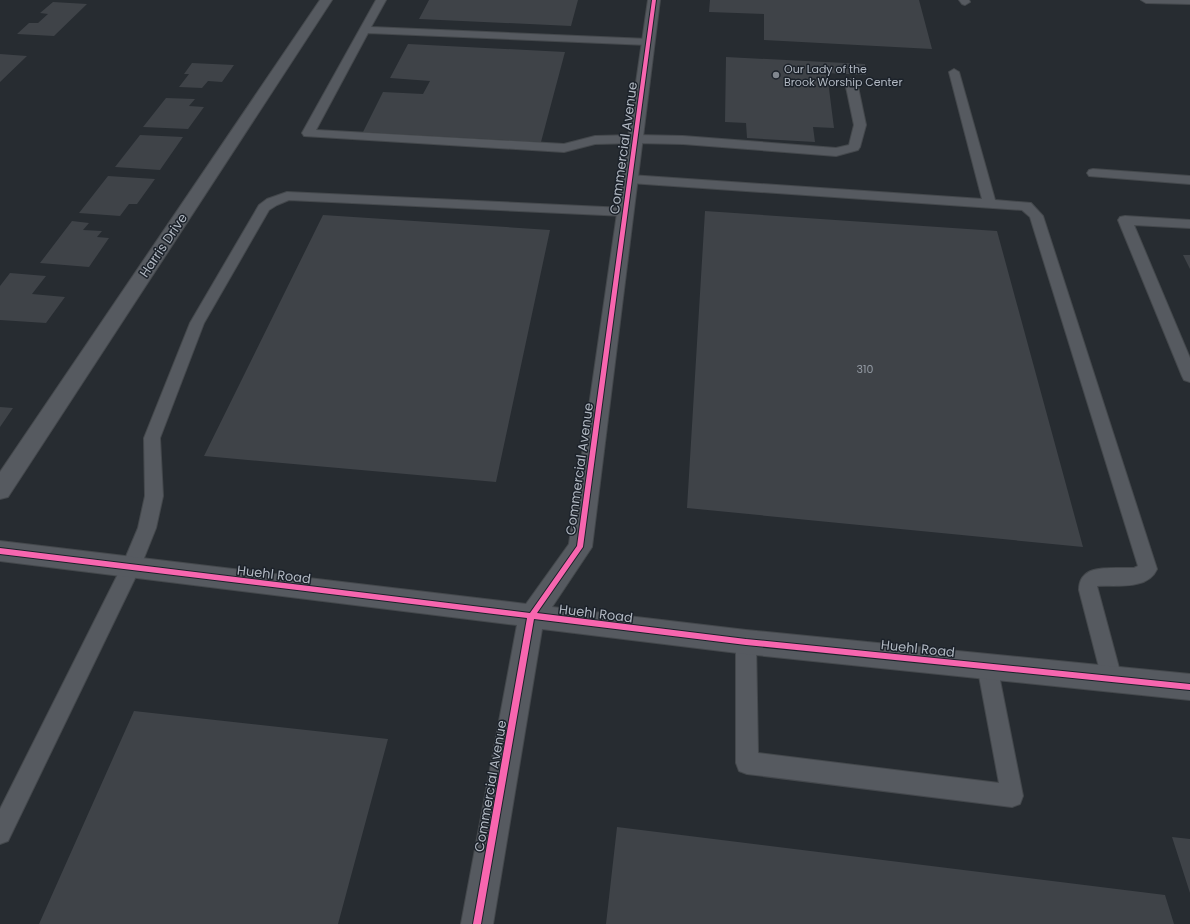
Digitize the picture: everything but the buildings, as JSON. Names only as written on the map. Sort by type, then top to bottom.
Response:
[{"type":"street","name":"Harris Drive","points":[[0,490],[326,0]]},
{"type":"street","name":"Commercial Avenue","points":[[477,924],[531,617],[580,547],[654,0]]},
{"type":"street","name":"Huehl Road","points":[[0,551],[531,617],[746,642],[987,665],[1190,687]]},
{"type":"lane","points":[[381,0],[308,133],[564,148],[594,140],[683,140],[836,152],[854,147],[860,125],[851,82]]},
{"type":"lane","points":[[1146,0],[1190,1]]},
{"type":"lane","points":[[365,30],[648,42]]},
{"type":"lane","points":[[954,72],[990,204]]},
{"type":"lane","points":[[1093,173],[1190,180]]},
{"type":"lane","points":[[630,179],[1026,206],[1036,216],[1148,569],[1137,576],[1092,578],[1088,582],[1088,590],[1112,679]]},
{"type":"lane","points":[[0,832],[131,568],[147,528],[154,496],[152,438],[196,323],[264,208],[272,202],[287,196],[626,212]]},
{"type":"lane","points":[[1190,224],[1125,220],[1190,376]]},
{"type":"lane","points":[[746,642],[747,763],[1012,796],[987,665]]},
{"type":"cycle path","points":[[477,924],[531,617],[580,547],[654,0]]},
{"type":"cycle path","points":[[0,551],[746,642],[1190,687]]},
{"type":"place","name":"Our Lady of the Brook Worship Center","points":[[776,75]]}]
